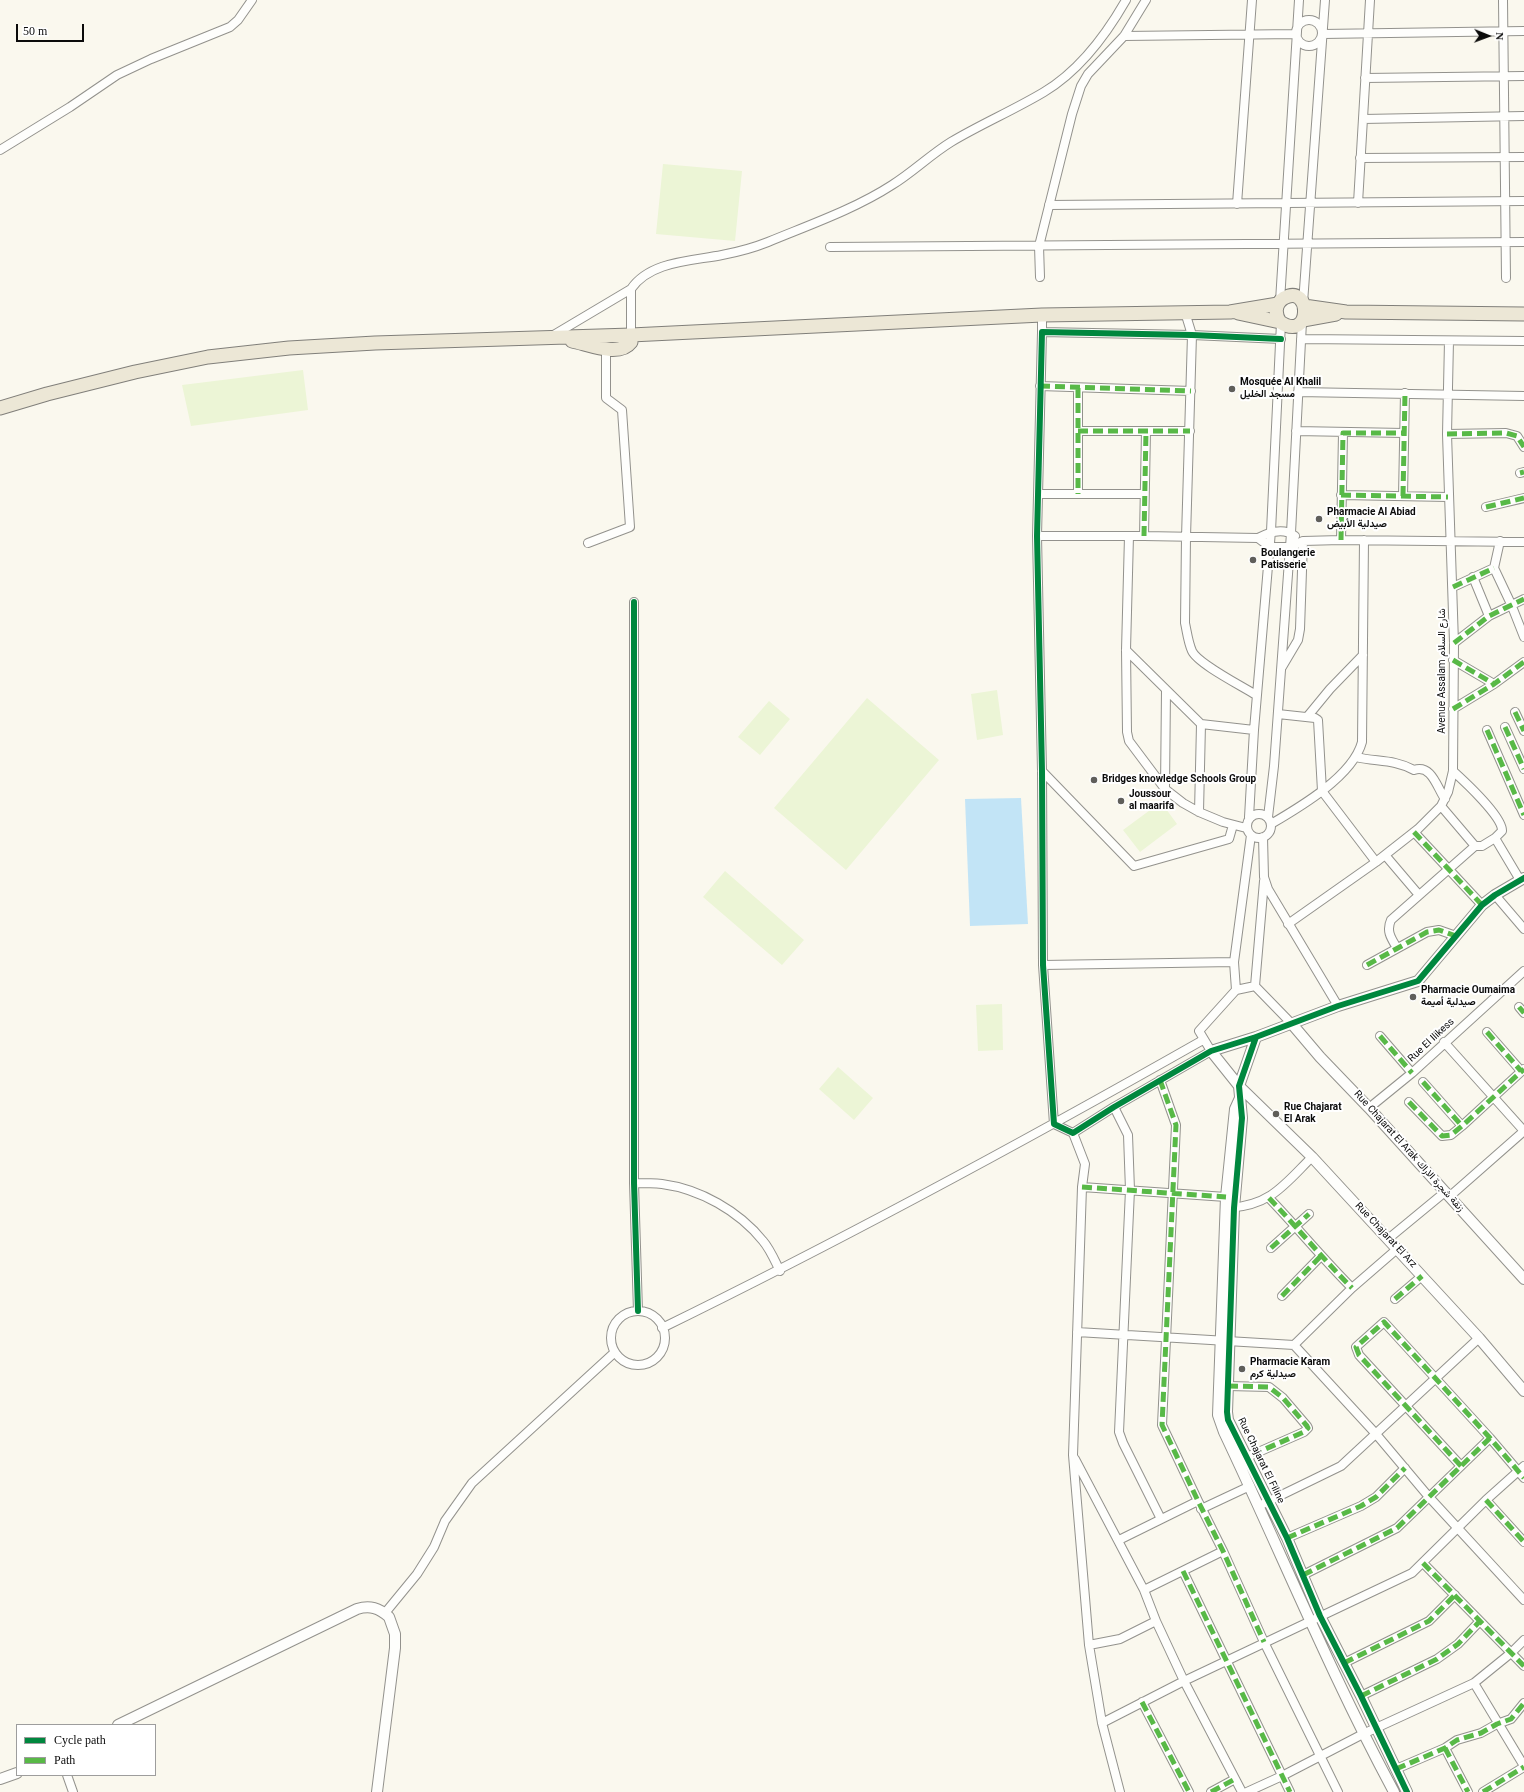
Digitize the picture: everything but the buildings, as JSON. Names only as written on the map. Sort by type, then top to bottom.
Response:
[{"type":"main road","points":[[0,408],[135,372],[208,357],[289,348],[631,335],[1042,315],[1230,312],[1279,303],[1289,297],[1295,297],[1304,304],[1346,312],[1524,314]]},
{"type":"main road","points":[[1279,303],[1276,314],[1281,323]]},
{"type":"main road","points":[[1302,321],[1305,316],[1304,304]]},
{"type":"main road","points":[[1230,312],[1281,323],[1292,327],[1302,321],[1346,312]]},
{"type":"main road","points":[[550,337],[606,349],[626,347],[631,342],[631,335]]},
{"type":"street","points":[[0,150],[70,107],[117,75],[151,59],[230,27],[238,20],[252,0]]},
{"type":"street","points":[[550,337],[631,289],[645,276],[666,266],[754,247],[855,206],[893,185],[949,143],[1045,91],[1061,80],[1088,54],[1126,0]]},
{"type":"street","points":[[1040,277],[1039,246],[1072,114],[1081,86],[1088,74],[1124,36],[1146,0]]},
{"type":"street","points":[[1237,204],[1252,0]]},
{"type":"street","points":[[1279,303],[1298,0]]},
{"type":"street","points":[[1304,304],[1325,0]]},
{"type":"street","points":[[1358,203],[1370,0]]},
{"type":"street","points":[[1503,0],[1506,278]]},
{"type":"street","points":[[1309,20],[1317,22],[1323,34],[1320,42],[1312,47],[1307,47],[1299,42],[1296,34],[1298,26],[1309,20]]},
{"type":"street","points":[[1323,34],[1524,31]]},
{"type":"street","points":[[1124,36],[1296,34]]},
{"type":"street","points":[[1365,78],[1524,76]]},
{"type":"street","points":[[1363,119],[1524,116]]},
{"type":"street","points":[[1360,158],[1524,157]]},
{"type":"street","points":[[1049,205],[1524,202]]},
{"type":"street","points":[[830,247],[1308,245],[1524,242]]},
{"type":"street","points":[[631,289],[631,335]]},
{"type":"street","points":[[1185,312],[1192,335],[1185,623],[1193,652],[1200,661],[1256,695]]},
{"type":"street","points":[[1042,315],[1037,536],[1042,770],[1043,965],[1054,1124]]},
{"type":"street","points":[[1292,1024],[1255,986],[1264,877],[1263,837],[1270,830],[1269,820],[1291,533],[1302,321]]},
{"type":"street","points":[[1236,990],[1234,962],[1250,833],[1249,817],[1256,695],[1270,546],[1281,323]]},
{"type":"street","points":[[1042,332],[1192,335],[1281,339]]},
{"type":"street","points":[[1301,339],[1524,341]]},
{"type":"street","name":"Avenue Assalam شارع السلام","points":[[1288,924],[1376,862],[1414,832],[1443,803],[1448,792],[1453,771],[1454,643],[1453,587],[1448,497],[1447,395],[1449,341]]},
{"type":"street","points":[[588,543],[630,527],[622,410],[606,398],[606,349]]},
{"type":"street","points":[[1040,386],[1190,391]]},
{"type":"street","points":[[1078,388],[1078,494]]},
{"type":"street","points":[[1298,392],[1524,396]]},
{"type":"street","points":[[1403,496],[1405,393]]},
{"type":"street","points":[[1078,431],[1190,431]]},
{"type":"street","points":[[1144,536],[1146,431]]},
{"type":"street","points":[[1296,431],[1404,433]]},
{"type":"street","points":[[1341,540],[1342,433]]},
{"type":"street","points":[[1447,434],[1506,433],[1517,436],[1524,447]]},
{"type":"street","points":[[1038,494],[1144,494]]},
{"type":"street","points":[[1341,495],[1448,497]]},
{"type":"street","points":[[1486,508],[1524,498]]},
{"type":"street","points":[[1037,536],[1258,538],[1271,531],[1291,533],[1303,541]]},
{"type":"street","points":[[1129,536],[1126,650],[1126,732],[1134,749],[1165,789],[1183,803],[1199,812],[1263,837]]},
{"type":"street","points":[[1258,538],[1270,546],[1290,547],[1303,541],[1341,540],[1524,542]]},
{"type":"street","points":[[1269,820],[1322,791],[1348,767],[1356,757],[1362,742],[1364,540]]},
{"type":"street","points":[[1281,669],[1298,640],[1300,629],[1303,541]]},
{"type":"street","points":[[1500,541],[1494,568],[1511,604],[1524,637]]},
{"type":"street","points":[[1453,587],[1494,568]]},
{"type":"street","points":[[1473,577],[1489,616]]},
{"type":"street","points":[[1454,643],[1489,616],[1524,599]]},
{"type":"street","points":[[634,602],[634,1183],[638,1311]]},
{"type":"street","points":[[1126,650],[1201,724],[1254,730]]},
{"type":"street","points":[[1307,717],[1330,690],[1363,656]]},
{"type":"street","points":[[1453,660],[1494,684]]},
{"type":"street","points":[[1453,709],[1494,684],[1524,662]]},
{"type":"street","points":[[1165,789],[1166,690]]},
{"type":"street","points":[[1515,712],[1524,731]]},
{"type":"street","points":[[1278,714],[1317,719],[1320,724],[1322,791],[1376,862]]},
{"type":"street","points":[[1199,812],[1201,724]]},
{"type":"street","points":[[1505,727],[1524,769]]},
{"type":"street","points":[[1487,730],[1524,816]]},
{"type":"street","points":[[1356,757],[1391,762],[1414,770],[1420,769],[1427,771],[1435,779],[1443,803],[1475,846]]},
{"type":"street","points":[[1042,770],[1134,866],[1230,839],[1233,825]]},
{"type":"street","points":[[1397,948],[1389,933],[1388,926],[1392,920],[1475,846],[1482,846],[1495,838],[1502,831],[1500,822],[1472,789],[1453,771]]},
{"type":"street","points":[[1249,817],[1258,813],[1269,820]]},
{"type":"street","points":[[1414,832],[1482,905]]},
{"type":"street","points":[[1250,833],[1263,866]]},
{"type":"street","points":[[1073,1133],[1114,1107],[1211,1051],[1256,1037],[1338,1006],[1418,981],[1482,905],[1495,895],[1522,879],[1495,838]]},
{"type":"street","points":[[1385,855],[1419,895]]},
{"type":"street","points":[[1264,877],[1268,889],[1288,924],[1338,1006]]},
{"type":"street","points":[[1495,895],[1524,929]]},
{"type":"street","points":[[1367,965],[1427,932],[1439,930],[1456,936]]},
{"type":"street","points":[[1043,965],[1234,962]]},
{"type":"street","name":"Rue El Ilikess","points":[[1370,1108],[1412,1073],[1444,1042],[1524,971]]},
{"type":"street","points":[[1240,1091],[1203,1040],[1199,1031],[1236,990],[1255,986]]},
{"type":"street","name":"Rue Chajarat El Arak زنقة شجرة الاراك","points":[[1292,1024],[1320,1057],[1370,1108],[1524,1279]]},
{"type":"street","points":[[1409,1102],[1442,1136],[1451,1135],[1462,1126],[1523,1070],[1487,1032]]},
{"type":"street","points":[[1380,1036],[1412,1073]]},
{"type":"street","points":[[1240,1091],[1256,1037]]},
{"type":"street","points":[[662,1328],[780,1270],[1054,1124],[1203,1040]]},
{"type":"street","points":[[1388,1239],[1447,1194],[1524,1131],[1444,1042]]},
{"type":"street","points":[[1160,1080],[1176,1126],[1162,1425],[1223,1551],[1264,1642],[1338,1792]]},
{"type":"street","points":[[1423,1082],[1462,1126]]},
{"type":"street","name":"Rue Chajarat El Arz","points":[[1240,1091],[1312,1157],[1479,1338],[1524,1391]]},
{"type":"street","name":"Rue Chajarat El Filine","points":[[1230,1208],[1226,1196],[1235,1109],[1240,1091]]},
{"type":"street","name":"Rue Chajarat El Filine","points":[[1240,1091],[1242,1118],[1230,1208],[1225,1341],[1218,1415],[1224,1432],[1250,1486],[1287,1538],[1320,1616],[1361,1696],[1375,1729],[1407,1792]]},
{"type":"street","points":[[1114,1107],[1128,1135],[1130,1190],[1119,1432],[1161,1519]]},
{"type":"street","points":[[1054,1124],[1073,1133],[1085,1164],[1082,1187],[1073,1455],[1089,1645],[1102,1723],[1120,1792]]},
{"type":"street","points":[[1230,1208],[1259,1202],[1269,1198],[1312,1157]]},
{"type":"street","points":[[634,1183],[662,1184],[693,1192],[715,1201],[742,1220],[764,1242],[780,1270]]},
{"type":"street","points":[[1082,1187],[1226,1196]]},
{"type":"street","points":[[1269,1198],[1296,1225],[1321,1256],[1352,1288]]},
{"type":"street","points":[[1271,1248],[1309,1214]]},
{"type":"street","points":[[1294,1345],[1352,1288],[1397,1249]]},
{"type":"street","points":[[1282,1296],[1321,1256]]},
{"type":"street","points":[[1395,1299],[1422,1276]]},
{"type":"street","points":[[638,1311],[647,1313],[655,1318],[662,1328],[664,1342],[661,1351],[655,1358],[647,1363],[638,1365],[630,1364],[622,1360],[615,1352],[611,1338],[612,1330],[616,1322],[622,1316],[630,1312],[638,1311]]},
{"type":"street","points":[[1102,1723],[1264,1642],[1412,1573],[1486,1500],[1522,1472],[1384,1322],[1356,1347],[1357,1351],[1363,1360],[1461,1466]]},
{"type":"street","points":[[1077,1332],[1294,1345],[1376,1434],[1457,1528],[1524,1600]]},
{"type":"street","points":[[1263,1504],[1341,1466],[1479,1338]]},
{"type":"street","name":"Rue Chajarat El Filine","points":[[1225,1341],[1228,1386],[1226,1412],[1228,1420],[1247,1457],[1263,1504],[1310,1621],[1363,1734],[1394,1792]]},
{"type":"street","points":[[385,1613],[417,1574],[434,1547],[445,1521],[472,1483],[615,1352]]},
{"type":"street","points":[[1228,1386],[1269,1387],[1284,1398],[1308,1428],[1304,1432],[1247,1457]]},
{"type":"street","points":[[1303,1575],[1397,1528],[1490,1438]]},
{"type":"street","points":[[1073,1455],[1119,1540],[1144,1590],[1156,1621],[1184,1681],[1242,1792]]},
{"type":"street","points":[[1287,1538],[1361,1506],[1376,1497],[1405,1468]]},
{"type":"street","points":[[1119,1540],[1161,1519],[1250,1486]]},
{"type":"street","points":[[1486,1500],[1524,1542]]},
{"type":"street","points":[[1144,1590],[1223,1551]]},
{"type":"street","points":[[1423,1563],[1524,1666]]},
{"type":"street","points":[[1183,1571],[1290,1792]]},
{"type":"street","points":[[1344,1663],[1429,1621],[1455,1594]]},
{"type":"street","points":[[120,1724],[357,1608],[365,1606],[374,1607],[385,1613],[393,1624],[395,1634],[395,1648],[378,1792]]},
{"type":"street","points":[[1089,1645],[1120,1639],[1156,1621]]},
{"type":"street","points":[[1361,1696],[1437,1659],[1458,1644],[1480,1622]]},
{"type":"street","points":[[1247,1792],[1320,1757],[1363,1734],[1474,1684],[1524,1640]]},
{"type":"street","points":[[1474,1684],[1524,1766],[1483,1792]]},
{"type":"street","points":[[1142,1702],[1189,1792]]},
{"type":"street","points":[[1396,1769],[1445,1748],[1458,1740],[1481,1733],[1497,1724],[1511,1719],[1524,1703]]},
{"type":"street","points":[[1445,1748],[1468,1792]]},
{"type":"street","points":[[0,1779],[16,1773]]},
{"type":"street","points":[[67,1776],[73,1792]]},
{"type":"street","points":[[1211,1792],[1235,1779]]},
{"type":"green space","points":[[663,164],[742,171],[735,241],[656,234]]},
{"type":"green space","points":[[303,370],[308,410],[191,426],[182,385]]},
{"type":"green space","points":[[997,690],[1003,735],[977,740],[971,694]]},
{"type":"green space","points":[[867,698],[939,760],[846,870],[774,808]]},
{"type":"green space","points":[[769,701],[790,719],[760,755],[738,737]]},
{"type":"green space","points":[[1161,802],[1177,824],[1140,852],[1123,830]]},
{"type":"green space","points":[[725,871],[804,940],[782,965],[703,897]]},
{"type":"green space","points":[[1002,1004],[1003,1050],[978,1051],[976,1005]]},
{"type":"green space","points":[[838,1067],[873,1098],[854,1120],[819,1089]]},
{"type":"water","points":[[1021,798],[1028,924],[970,926],[965,799]]},
{"type":"marked path","points":[[1040,386],[1191,391]]},
{"type":"marked path","points":[[1078,388],[1078,494]]},
{"type":"marked path","points":[[1403,496],[1405,393]]},
{"type":"marked path","points":[[1078,431],[1190,431]]},
{"type":"marked path","points":[[1144,536],[1146,431]]},
{"type":"marked path","points":[[1341,540],[1343,433],[1404,433]]},
{"type":"marked path","points":[[1447,434],[1506,433],[1517,436],[1524,447]]},
{"type":"marked path","points":[[1520,473],[1524,472]]},
{"type":"marked path","points":[[1341,495],[1448,497]]},
{"type":"marked path","points":[[1486,507],[1524,498]]},
{"type":"marked path","points":[[1453,587],[1494,568]]},
{"type":"marked path","points":[[1454,643],[1489,616],[1524,599]]},
{"type":"marked path","points":[[1453,660],[1494,684]]},
{"type":"marked path","points":[[1453,709],[1494,684],[1524,662]]},
{"type":"marked path","points":[[1515,712],[1524,731]]},
{"type":"marked path","points":[[1505,727],[1524,769]]},
{"type":"marked path","points":[[1487,730],[1524,815]]},
{"type":"marked path","points":[[1414,832],[1482,905]]},
{"type":"marked path","points":[[1367,965],[1427,932],[1439,930],[1456,936]]},
{"type":"marked path","points":[[1519,1007],[1524,1013]]},
{"type":"marked path","points":[[1487,1032],[1521,1071]]},
{"type":"marked path","points":[[1380,1036],[1412,1073]]},
{"type":"marked path","points":[[1409,1102],[1442,1136],[1451,1135],[1524,1069]]},
{"type":"marked path","points":[[1160,1080],[1176,1125],[1162,1425],[1223,1551],[1264,1642]]},
{"type":"marked path","points":[[1423,1082],[1462,1126]]},
{"type":"marked path","points":[[1082,1187],[1226,1197]]},
{"type":"marked path","points":[[1269,1198],[1352,1288]]},
{"type":"marked path","points":[[1271,1248],[1309,1214]]},
{"type":"marked path","points":[[1282,1296],[1321,1256]]},
{"type":"marked path","points":[[1395,1299],[1422,1276]]},
{"type":"marked path","points":[[1461,1466],[1359,1355],[1356,1347],[1384,1322],[1490,1438],[1524,1478]]},
{"type":"marked path","points":[[1228,1386],[1269,1387],[1283,1398],[1308,1428],[1304,1432],[1247,1457]]},
{"type":"marked path","points":[[1303,1575],[1397,1528],[1490,1438]]},
{"type":"marked path","points":[[1287,1538],[1361,1506],[1376,1497],[1405,1468]]},
{"type":"marked path","points":[[1486,1500],[1524,1542]]},
{"type":"marked path","points":[[1423,1563],[1524,1666]]},
{"type":"marked path","points":[[1183,1571],[1290,1792]]},
{"type":"marked path","points":[[1344,1663],[1429,1621],[1455,1595]]},
{"type":"marked path","points":[[1361,1696],[1437,1659],[1458,1644],[1479,1622]]},
{"type":"marked path","points":[[1142,1702],[1189,1792]]},
{"type":"marked path","points":[[1396,1769],[1445,1748],[1457,1740],[1481,1733],[1497,1724],[1511,1719],[1524,1703]]},
{"type":"marked path","points":[[1445,1748],[1468,1792]]},
{"type":"marked path","points":[[1483,1792],[1524,1767]]},
{"type":"marked path","points":[[1211,1792],[1235,1779]]},
{"type":"cycle path","points":[[1281,339],[1192,335],[1042,332],[1037,536],[1042,771],[1043,965],[1054,1124],[1073,1133],[1114,1107],[1211,1051],[1256,1037],[1338,1006],[1418,981],[1482,905],[1495,895],[1524,878]]},
{"type":"cycle path","points":[[634,602],[634,1183],[638,1311]]},
{"type":"cycle path","points":[[1256,1037],[1239,1086],[1242,1118],[1234,1208],[1227,1412],[1228,1420],[1287,1538],[1320,1616],[1361,1696],[1407,1792]]},
{"type":"place","name":"Mosquée Al Khalil مسجد الخليل","points":[[1232,389]]},
{"type":"place","name":"Pharmacie Al Abiad صيدلية الأبيض","points":[[1319,519]]},
{"type":"place","name":"Boulangerie Patisserie","points":[[1253,560]]},
{"type":"place","name":"Bridges knowledge Schools Group","points":[[1094,780]]},
{"type":"place","name":"Joussour al maarifa","points":[[1121,801]]},
{"type":"place","name":"Pharmacie Oumaima صيدلية أميمة","points":[[1413,997]]},
{"type":"place","name":"Rue Chajarat El Arak","points":[[1276,1114]]},
{"type":"place","name":"Pharmacie Karam صيدلية كرم","points":[[1242,1369]]}]
